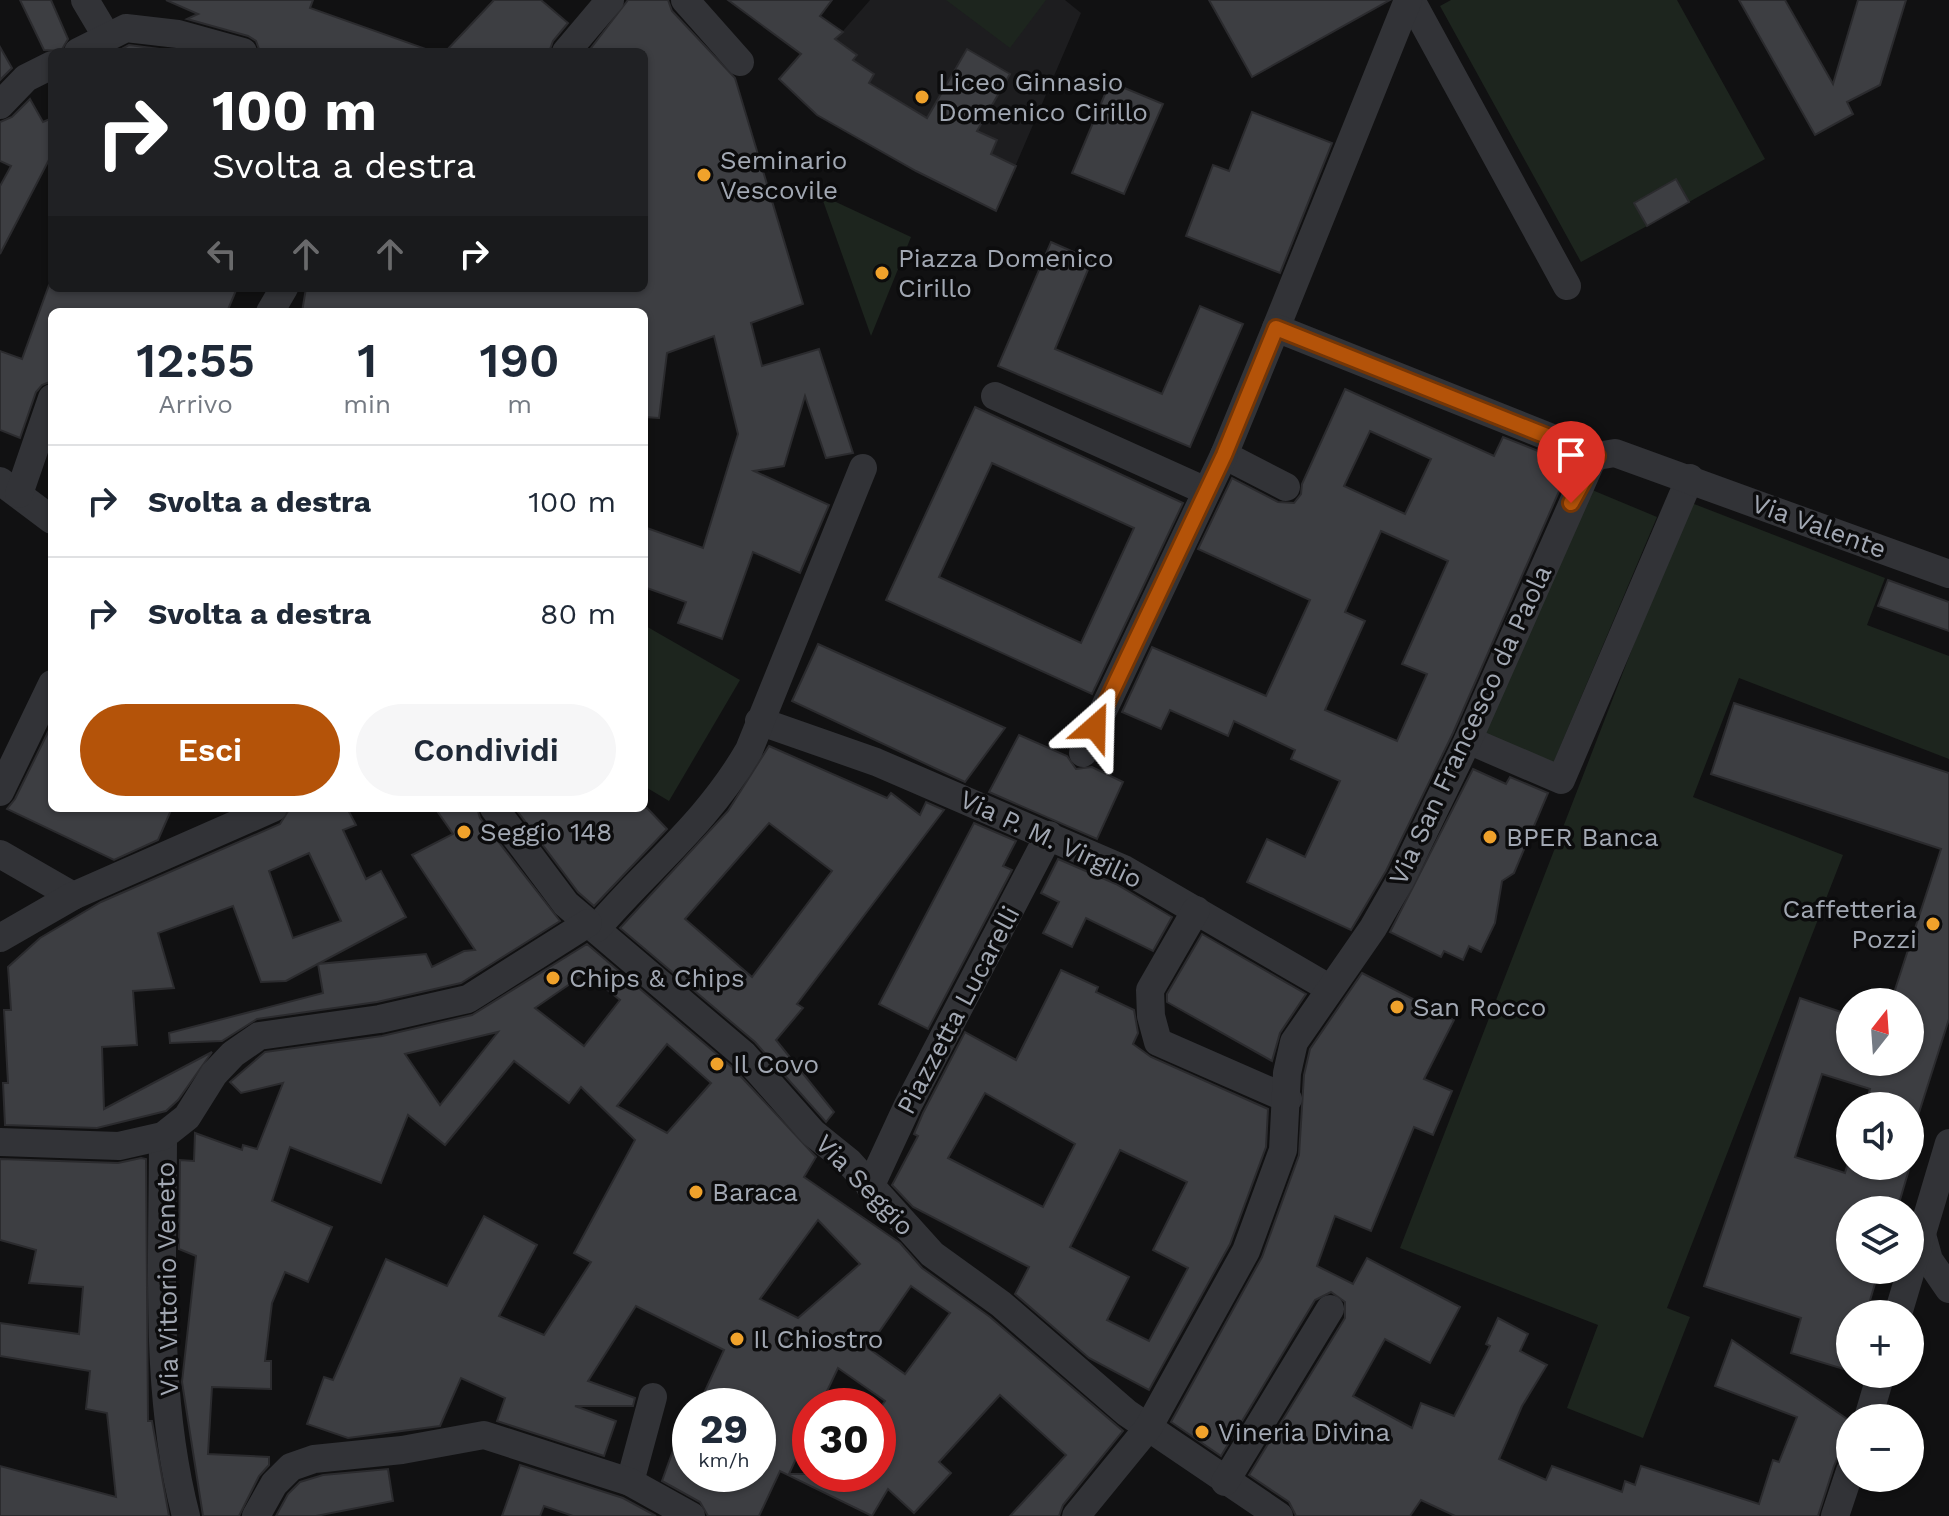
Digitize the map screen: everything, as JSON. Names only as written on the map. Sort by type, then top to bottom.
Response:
[{"type":"street","points":[[85,0],[107,37]]},
{"type":"street","points":[[569,48],[610,0]]},
{"type":"street","points":[[685,0],[740,62]]},
{"type":"street","points":[[1410,0],[1567,286]]},
{"type":"street","points":[[1083,753],[1224,455],[1410,0]]},
{"type":"street","points":[[86,48],[126,28],[178,34],[229,48]]},
{"type":"street","points":[[0,105],[26,78],[48,67]]},
{"type":"street","points":[[1276,328],[1597,456],[1615,453],[1690,478],[1561,780],[1468,740]]},
{"type":"street","points":[[995,396],[1206,491]]},
{"type":"street","points":[[48,407],[10,488],[48,517]]},
{"type":"street","points":[[1224,455],[1286,487]]},
{"type":"street","name":"Via San Francesco da Paola","points":[[1076,1516],[1148,1428],[1246,1251],[1283,1150],[1287,1073],[1294,1042],[1373,928],[1401,879],[1468,740],[1576,492],[1597,456]]},
{"type":"street","points":[[0,1142],[119,1146],[163,1136],[187,1117],[214,1074],[233,1054],[259,1036],[380,1019],[468,999],[592,926],[688,836],[730,783],[749,750],[863,468]]},
{"type":"street","name":"Via Valente","points":[[1690,478],[1949,574]]},
{"type":"street","points":[[0,792],[48,692]]},
{"type":"street","name":"Via P. M. Virgilio","points":[[759,721],[876,762],[1124,869],[1329,988]]},
{"type":"street","points":[[0,938],[210,820],[252,812]]},
{"type":"street","name":"Via Seggio","points":[[497,812],[566,904],[744,1055],[813,1133],[849,1162],[932,1254],[1001,1304],[1148,1428],[1261,1511]]},
{"type":"street","name":"Piazzetta Lucarelli","points":[[870,1187],[908,1105],[1049,835]]},
{"type":"street","points":[[0,854],[73,896]]},
{"type":"street","points":[[1196,910],[1150,990],[1151,1016],[1158,1042],[1288,1099]]},
{"type":"street","name":"Via Vittorio Veneto","points":[[163,1136],[162,1336],[177,1482],[186,1516]]},
{"type":"street","points":[[1924,1222],[1949,1143]]},
{"type":"street","points":[[1924,1242],[1929,1260],[1948,1286]]},
{"type":"street","points":[[1225,1482],[1330,1309]]},
{"type":"street","points":[[630,1482],[653,1397]]},
{"type":"street","points":[[256,1516],[274,1484],[291,1467],[314,1459],[402,1450],[484,1435],[630,1482],[691,1516]]},
{"type":"street","points":[[1835,1516],[1843,1492]]},
{"type":"shaded area","name":"Liceo Ginnasio Domenico Cirillo","points":[[870,0],[1065,0],[1081,13],[996,211],[916,171],[817,115],[779,79],[830,23],[843,31]]},
{"type":"shaded area","points":[[946,0],[1046,0],[1010,48]]},
{"type":"shaded area","points":[[1451,0],[1677,0],[1765,159],[1689,202],[1676,179],[1634,203],[1647,226],[1581,262],[1440,6]]},
{"type":"shaded area","points":[[821,195],[911,237],[871,336]]},
{"type":"shaded area","points":[[1585,487],[1657,517],[1553,764],[1482,734]]},
{"type":"shaded area","points":[[1689,502],[1885,578],[1867,625],[1949,656],[1949,759],[1739,678],[1693,797],[1843,855],[1667,1308],[1690,1317],[1643,1438],[1567,1408],[1598,1325],[1400,1248]]},
{"type":"shaded area","points":[[648,627],[740,680],[669,801],[648,788]]},
{"type":"building","points":[[20,0],[51,0],[68,39],[63,48],[44,50]]},
{"type":"building","points":[[166,0],[313,0],[310,8],[423,48],[259,48],[256,41],[248,36],[187,19],[198,14]]},
{"type":"building","points":[[494,0],[541,0],[568,23],[550,48],[449,48]]},
{"type":"building","points":[[628,0],[668,0],[672,11],[735,78],[803,304],[751,323],[762,366],[819,349],[853,453],[826,458],[805,396],[784,466],[754,471],[829,505],[800,573],[753,552],[722,639],[678,623],[686,602],[648,588],[648,528],[703,548],[738,434],[714,336],[667,353],[659,418],[648,417],[648,308],[303,308],[305,292],[648,292],[648,48],[591,48]]},
{"type":"building","points":[[728,0],[832,0],[820,16],[843,32],[835,39],[857,55],[853,60],[874,74],[869,83],[927,118],[967,49],[1010,74],[977,131],[997,140],[991,154],[1016,166],[996,211],[916,171],[817,115],[779,79],[801,54]]},
{"type":"building","points":[[1209,0],[1390,0],[1252,77]]},
{"type":"building","points":[[1739,0],[1785,0],[1833,84],[1858,0],[1906,0],[1880,85],[1847,102],[1853,114],[1815,135]]},
{"type":"building","points":[[129,45],[152,48],[123,48]]},
{"type":"building","points":[[0,47],[12,68],[0,80]]},
{"type":"building","points":[[1110,82],[1163,104],[1124,194],[1072,173]]},
{"type":"building","points":[[30,99],[43,122],[48,120],[48,162],[0,254],[0,186],[11,166],[0,161],[0,122],[12,117]]},
{"type":"building","points":[[1252,112],[1332,143],[1280,273],[1186,236],[1213,165],[1229,171]]},
{"type":"building","points":[[1676,179],[1689,202],[1647,226],[1634,203]]},
{"type":"building","points":[[1051,242],[1092,260],[1055,349],[1162,394],[1200,306],[1243,324],[1190,447],[998,366]]},
{"type":"building","points":[[48,288],[48,292],[235,292],[229,308],[48,308],[48,383],[36,392],[20,438],[0,430],[0,351],[22,359]]},
{"type":"building","points":[[1345,389],[1494,456],[1503,437],[1571,464],[1453,733],[1386,871],[1351,930],[1247,882],[1267,839],[1305,857],[1340,781],[1291,759],[1295,750],[1234,721],[1228,736],[1170,710],[1161,729],[1122,712],[1152,647],[1266,696],[1310,600],[1198,549],[1232,478],[1278,502],[1294,503],[1301,494],[1302,484]],"holes":[[[1370,431],[1431,459],[1405,514],[1344,486]],[[1381,531],[1448,561],[1402,664],[1427,674],[1397,741],[1325,710],[1365,621],[1345,612]]]},
{"type":"building","points":[[975,407],[1183,503],[1092,694],[886,600]],"holes":[[[992,463],[1134,528],[1081,643],[939,577]]]},
{"type":"building","points":[[1888,580],[1949,602],[1949,631],[1878,606]]},
{"type":"building","points":[[818,644],[1005,728],[965,782],[792,701]]},
{"type":"building","points":[[1734,703],[1949,773],[1949,1019],[1924,1097],[1924,1092],[1869,1092],[1870,1089],[1822,1074],[1795,1157],[1836,1170],[1836,1180],[1906,1180],[1901,1196],[1836,1196],[1836,1284],[1875,1284],[1870,1300],[1836,1300],[1836,1367],[1791,1353],[1801,1318],[1704,1286],[1800,998],[1836,1010],[1836,1076],[1924,1076],[1924,988],[1896,988],[1941,849],[1711,774]]},
{"type":"building","points":[[48,732],[48,812],[170,812],[158,840],[114,860],[7,809]]},
{"type":"building","points":[[1019,735],[1067,756],[1076,769],[1092,767],[1123,782],[1097,839],[989,792]]},
{"type":"building","points":[[769,746],[887,798],[891,793],[920,815],[926,802],[944,810],[797,1004],[803,1008],[776,1040],[834,1112],[826,1122],[755,1042],[620,928],[728,811]],"holes":[[[769,823],[832,871],[752,977],[685,919]]]},
{"type":"building","name":"BPER Banca","points":[[1473,769],[1506,784],[1510,777],[1548,793],[1514,873],[1502,881],[1495,923],[1481,952],[1469,946],[1463,960],[1444,951],[1441,957],[1390,932]]},
{"type":"building","points":[[648,809],[667,829],[594,906],[578,892],[518,812],[648,812]]},
{"type":"building","points":[[288,812],[349,812],[356,825],[343,830],[366,879],[381,871],[406,917],[286,981],[261,982],[233,906],[158,933],[174,988],[133,991],[137,1045],[102,1047],[104,1109],[212,1052],[178,1100],[166,1111],[97,1128],[5,1125],[3,1083],[8,1083],[4,1010],[11,1010],[8,967],[40,938],[101,902],[280,824]],"holes":[[[309,853],[341,921],[293,938],[269,871]]]},
{"type":"building","points":[[438,812],[478,812],[560,921],[461,983],[377,1002],[257,1019],[222,1041],[170,1043],[169,1033],[323,993],[318,964],[426,954],[432,967],[464,951],[475,950],[412,855],[453,834]]},
{"type":"building","points":[[974,823],[1016,841],[1003,866],[1012,870],[928,1029],[879,1004]]},
{"type":"building","points":[[1058,859],[1116,884],[1172,917],[1153,951],[1086,918],[1072,947],[1043,933],[1059,902],[1041,893]]},
{"type":"building","points":[[1202,934],[1306,994],[1280,1033],[1272,1061],[1167,1002],[1167,994]]},
{"type":"building","points":[[587,944],[732,1067],[816,1157],[804,1177],[900,1243],[922,1268],[990,1317],[1123,1431],[1063,1505],[1059,1516],[1010,1516],[1066,1455],[1000,1395],[939,1462],[951,1473],[914,1513],[891,1492],[896,1492],[896,1388],[866,1388],[838,1368],[829,1388],[792,1388],[792,1467],[789,1474],[792,1477],[780,1471],[776,1480],[776,1388],[706,1388],[724,1350],[636,1306],[588,1381],[635,1398],[633,1406],[575,1406],[616,1421],[604,1456],[497,1421],[505,1398],[461,1378],[440,1426],[348,1438],[307,1424],[324,1377],[333,1380],[386,1259],[447,1286],[484,1216],[537,1245],[499,1316],[544,1335],[591,1262],[574,1253],[635,1140],[581,1087],[569,1103],[514,1061],[445,1145],[408,1115],[381,1183],[290,1147],[272,1201],[332,1227],[308,1282],[285,1272],[272,1303],[265,1361],[271,1361],[271,1389],[212,1387],[208,1454],[269,1457],[269,1465],[259,1476],[239,1516],[203,1516],[182,1382],[196,1256],[179,1249],[180,1160],[194,1161],[195,1133],[242,1150],[243,1145],[257,1149],[283,1083],[241,1093],[230,1082],[265,1052],[382,1036],[472,1015]],"holes":[[[586,973],[620,1000],[584,1046],[535,1008]],[[498,1032],[440,1105],[405,1054]],[[667,1044],[711,1083],[667,1133],[617,1106]],[[818,1220],[860,1264],[798,1318],[760,1299]],[[911,1286],[950,1313],[905,1374],[868,1348]]]},
{"type":"building","points":[[1061,970],[1098,987],[1096,992],[1134,1010],[1138,1033],[1133,1044],[1151,1057],[1268,1109],[1266,1147],[1230,1244],[1149,1390],[1089,1358],[1015,1294],[1029,1267],[913,1207],[892,1185],[918,1136],[914,1134],[923,1113],[965,1032],[1016,1060]],"holes":[[[985,1093],[1075,1144],[1043,1207],[948,1158]],[[1120,1150],[1187,1182],[1153,1250],[1188,1268],[1149,1341],[1107,1320],[1129,1277],[1070,1247]]]},
{"type":"building","points":[[1362,973],[1454,1020],[1424,1079],[1452,1091],[1433,1135],[1414,1127],[1371,1231],[1335,1216],[1317,1266],[1353,1284],[1367,1258],[1460,1307],[1430,1363],[1385,1339],[1353,1396],[1412,1428],[1421,1403],[1454,1416],[1490,1346],[1486,1344],[1498,1318],[1528,1334],[1520,1351],[1547,1365],[1522,1406],[1499,1459],[1546,1480],[1552,1466],[1622,1492],[1625,1481],[1635,1485],[1641,1466],[1759,1504],[1773,1460],[1779,1462],[1797,1417],[1715,1386],[1732,1340],[1836,1411],[1836,1462],[1818,1516],[1455,1516],[1421,1500],[1410,1516],[1296,1516],[1289,1502],[1249,1475],[1345,1318],[1345,1302],[1331,1292],[1315,1300],[1221,1456],[1171,1422],[1262,1257],[1299,1155],[1304,1075],[1310,1049]]},
{"type":"building","points":[[0,1159],[118,1163],[146,1159],[148,1421],[152,1421],[169,1516],[0,1516],[0,1466],[116,1497],[107,1413],[86,1409],[90,1371],[0,1356],[0,1323],[79,1334],[83,1287],[29,1283],[36,1250],[0,1240]]},
{"type":"building","points":[[672,1453],[672,1487],[662,1481]]},
{"type":"building","points":[[520,1465],[623,1498],[656,1516],[573,1516],[544,1506],[540,1516],[502,1516]]},
{"type":"building","points":[[388,1469],[393,1501],[316,1516],[276,1516],[288,1494],[300,1482],[323,1475]]},
{"type":"building","points":[[682,1492],[770,1492],[759,1516],[708,1516],[700,1502]]},
{"type":"building","points":[[823,1492],[886,1492],[872,1516]]},
{"type":"place","name":"Liceo Ginnasio Domenico Cirillo","points":[[922,97]]},
{"type":"place","name":"Seminario Vescovile","points":[[704,175]]},
{"type":"place","name":"Piazza Domenico Cirillo","points":[[882,273]]},
{"type":"place","name":"Seggio 148","points":[[464,832]]},
{"type":"place","name":"BPER Banca","points":[[1490,837]]},
{"type":"place","name":"Caffetteria Pozzi","points":[[1933,924]]},
{"type":"place","name":"Chips & Chips","points":[[553,978]]},
{"type":"place","name":"San Rocco","points":[[1397,1007]]},
{"type":"place","name":"Il Covo","points":[[717,1064]]},
{"type":"place","name":"Baraca","points":[[696,1192]]},
{"type":"place","name":"Il Chiostro","points":[[737,1339]]},
{"type":"place","name":"Vineria Divina","points":[[1202,1432]]},
{"type":"route","points":[[1095,727],[1224,455],[1276,328],[1597,456],[1571,503]]}]
